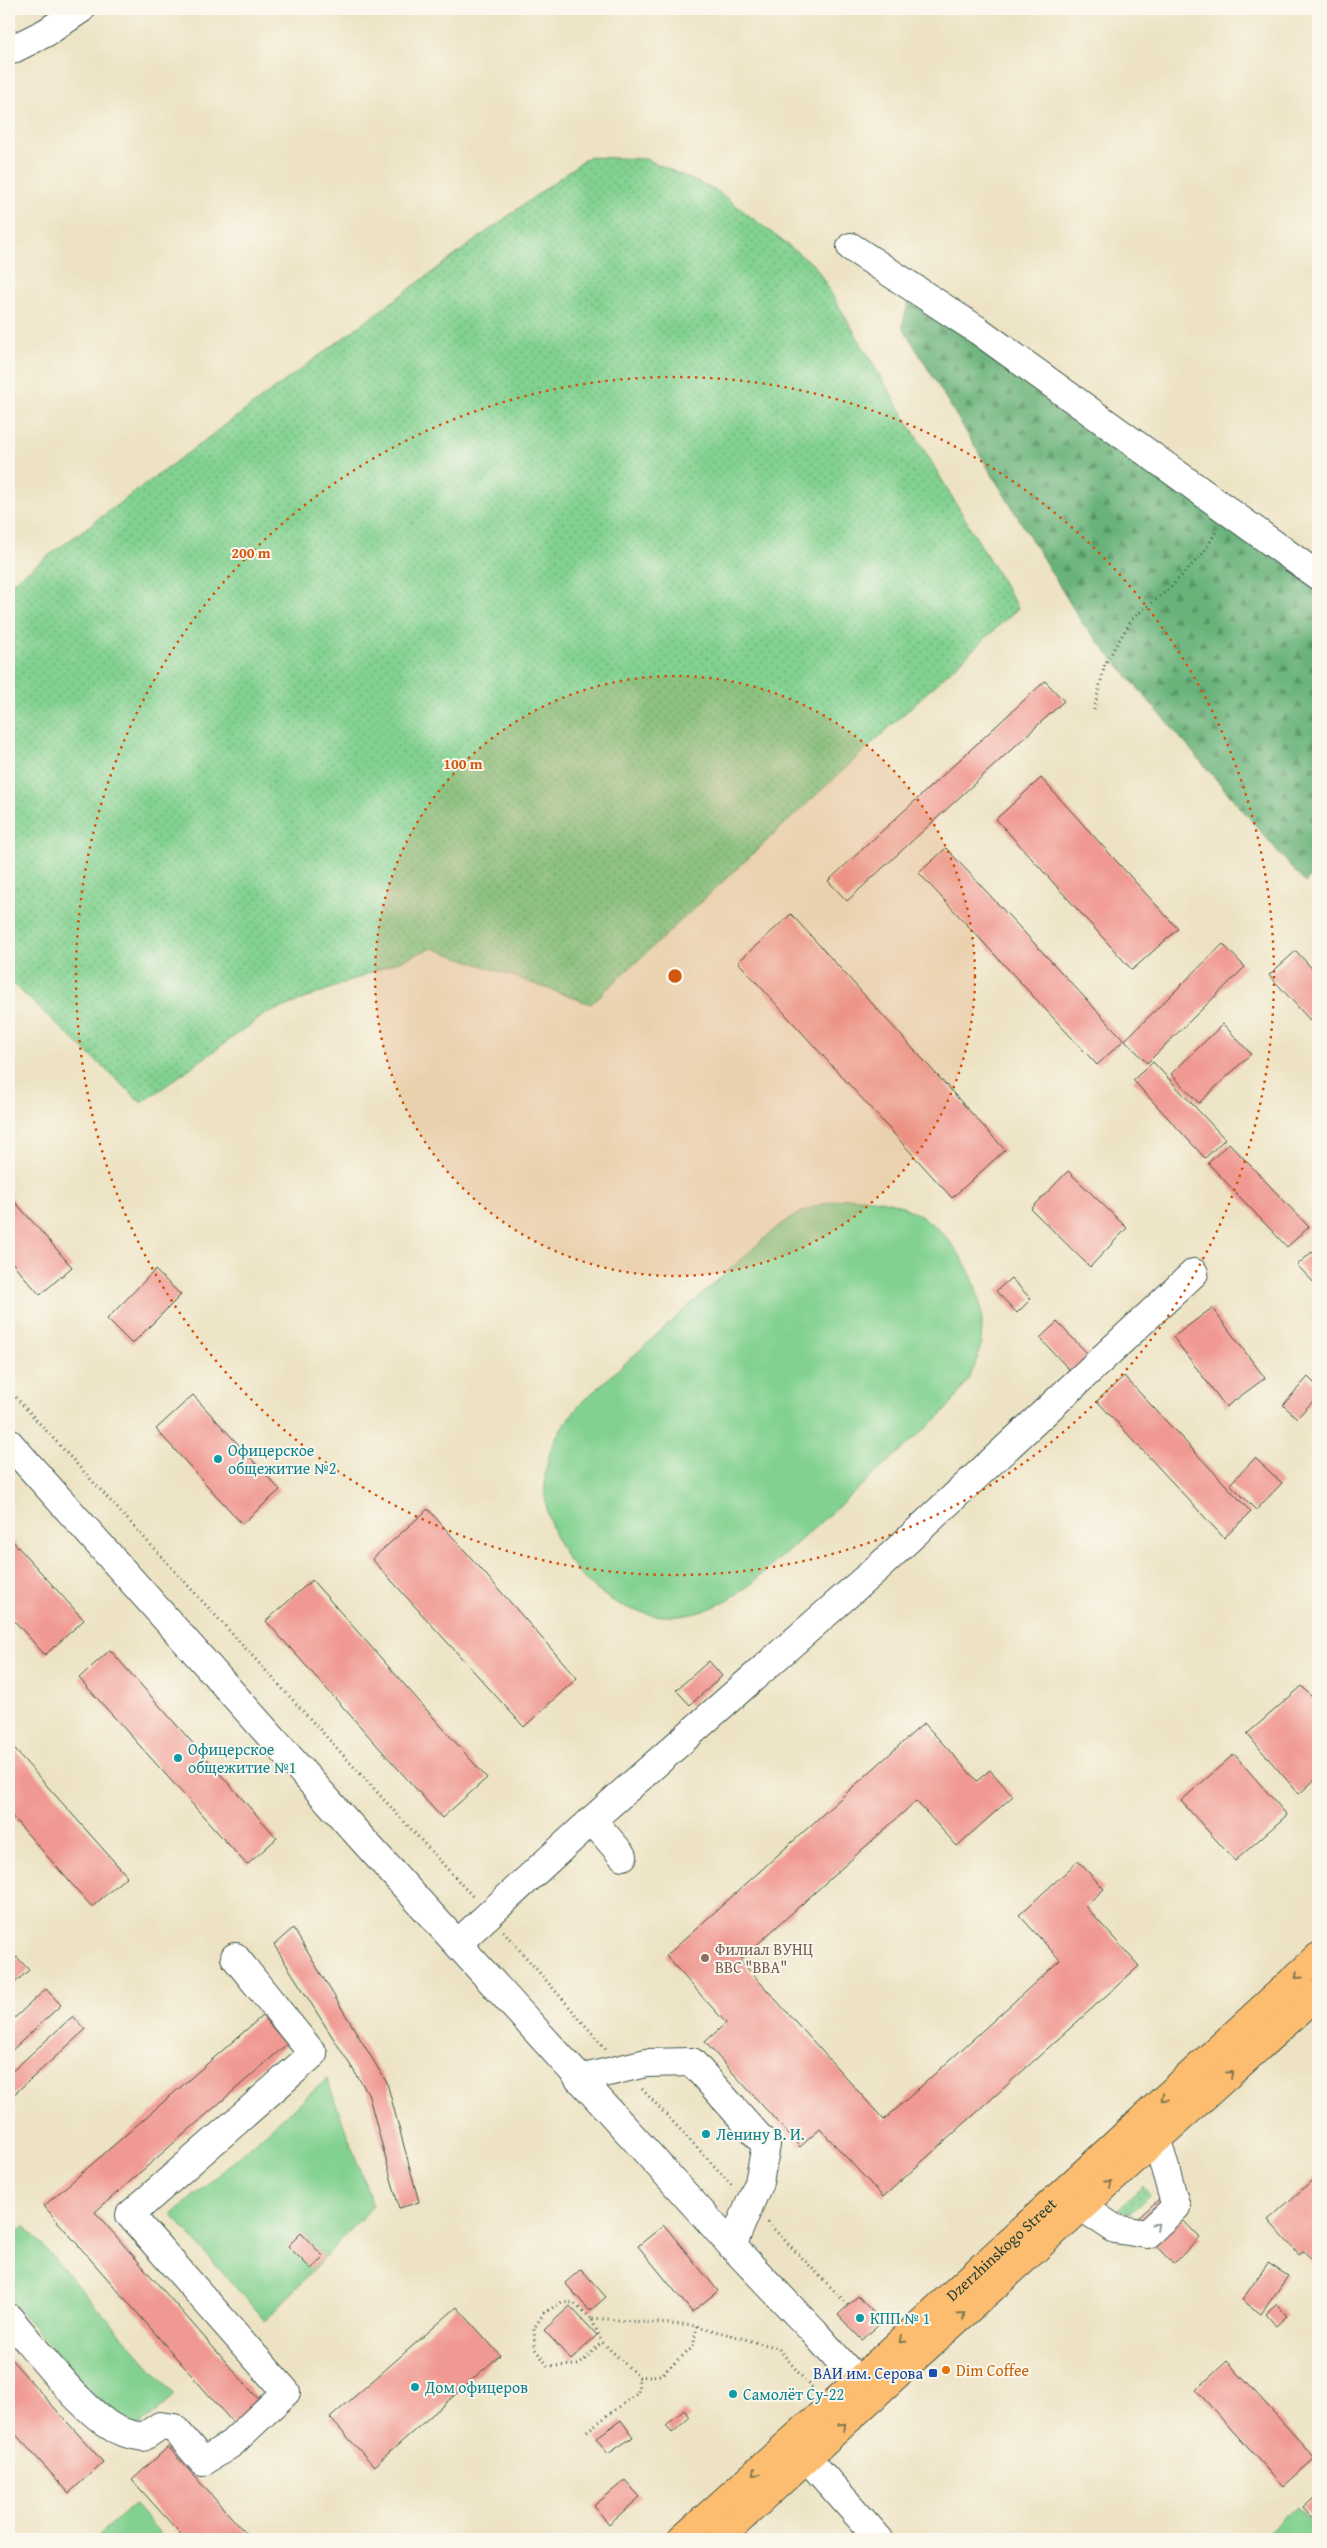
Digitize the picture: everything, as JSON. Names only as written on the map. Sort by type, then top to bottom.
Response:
[{"type":"main road","name":"Dzerzhinskogo Street","points":[[719,2539],[800,2450],[1318,1957]]},
{"type":"main road","name":"Dzerzhinskogo Street","points":[[865,2390],[1082,2207],[1318,1994]]},
{"type":"main road","name":"Dzerzhinskogo Street","points":[[682,2539],[800,2450]]},
{"type":"street","points":[[9,51],[47,32],[81,9]]},
{"type":"street","points":[[851,247],[979,331],[1318,576]]},
{"type":"street","points":[[458,1943],[592,1820],[882,1564],[1194,1273]]},
{"type":"street","points":[[9,1443],[363,1840],[865,2390]]},
{"type":"street","points":[[592,1820],[623,1856]]},
{"type":"street","points":[[9,2318],[75,2394],[108,2424],[128,2435],[144,2437],[160,2426],[174,2428],[203,2462],[231,2444],[286,2392],[130,2215],[313,2054],[235,1957]]},
{"type":"street","points":[[1277,1994],[1296,2014]]},
{"type":"street","points":[[580,2079],[646,2063],[692,2062],[766,2145],[759,2182],[732,2246]]},
{"type":"street","points":[[1082,2207],[1115,2229],[1147,2234],[1176,2207],[1157,2140]]},
{"type":"street","points":[[800,2450],[879,2539]]},
{"type":"path","points":[[1094,710],[1105,664],[1132,619],[1168,590],[1204,552],[1228,510]]},
{"type":"path","points":[[9,1390],[489,1914],[623,2068],[750,2204],[848,2305]]},
{"type":"path","points":[[602,2342],[579,2365],[548,2366],[535,2349],[534,2328],[544,2313],[562,2302],[573,2303],[591,2318],[602,2342],[639,2377],[661,2376],[693,2347],[697,2326]]},
{"type":"path","points":[[591,2318],[697,2326],[778,2348],[818,2396]]},
{"type":"path","points":[[588,2431],[638,2394],[639,2377]]},
{"type":"green space","points":[[588,157],[646,159],[717,191],[815,266],[1018,608],[591,1004],[432,948],[264,1015],[142,1103],[9,980],[9,585]]},
{"type":"green space","points":[[915,278],[1318,565],[1318,870],[1305,883],[1082,623],[902,326]]},
{"type":"green space","points":[[849,1198],[875,1199],[901,1206],[923,1218],[942,1233],[958,1253],[970,1274],[978,1297],[982,1322],[980,1346],[973,1370],[967,1381],[943,1413],[750,1585],[733,1596],[707,1610],[678,1616],[646,1614],[617,1603],[592,1586],[570,1563],[555,1536],[546,1506],[545,1475],[553,1444],[559,1432],[584,1400],[776,1228],[811,1208]]},
{"type":"green space","points":[[327,2079],[373,2206],[265,2321],[172,2215]]},
{"type":"green space","points":[[1143,2186],[1149,2195],[1130,2214],[1117,2210]]},
{"type":"green space","points":[[25,2226],[175,2395],[129,2435],[9,2299],[9,2240]]},
{"type":"green space","points":[[134,2504],[165,2539],[95,2539]]},
{"type":"green space","points":[[1297,2506],[1315,2527],[1301,2539],[1260,2539]]},
{"type":"building","points":[[1045,681],[1064,701],[847,901],[828,881]]},
{"type":"building","points":[[1041,778],[1178,929],[1132,970],[996,819]]},
{"type":"building","points":[[946,848],[1124,1040],[1097,1065],[919,873]]},
{"type":"building","points":[[791,914],[1005,1150],[952,1198],[738,962]]},
{"type":"building","points":[[1223,944],[1245,967],[1147,1063],[1125,1040]]},
{"type":"building","points":[[1296,951],[1318,975],[1318,1029],[1269,975]]},
{"type":"building","points":[[1223,1024],[1251,1054],[1199,1103],[1171,1074]]},
{"type":"building","points":[[1153,1062],[1225,1139],[1205,1158],[1133,1080]]},
{"type":"building","points":[[1229,1143],[1309,1227],[1287,1247],[1208,1163]]},
{"type":"building","points":[[1068,1171],[1127,1228],[1090,1267],[1031,1209]]},
{"type":"building","points":[[9,1195],[72,1267],[40,1295],[9,1259]]},
{"type":"building","points":[[1312,1252],[1318,1259],[1318,1287],[1297,1265]]},
{"type":"building","points":[[155,1270],[181,1295],[132,1344],[107,1319]]},
{"type":"building","points":[[1011,1278],[1031,1299],[1017,1313],[996,1291]]},
{"type":"building","points":[[1212,1308],[1265,1378],[1226,1407],[1173,1337]]},
{"type":"building","points":[[1057,1322],[1091,1357],[1073,1374],[1040,1338]]},
{"type":"building","points":[[1124,1376],[1251,1512],[1224,1538],[1097,1401]]},
{"type":"building","points":[[1308,1377],[1318,1387],[1318,1396],[1297,1418],[1283,1405]]},
{"type":"building","name":"Офицерское общежитие №2","points":[[193,1395],[280,1490],[242,1524],[156,1429]]},
{"type":"building","points":[[1255,1458],[1282,1483],[1256,1510],[1230,1484]]},
{"type":"building","points":[[428,1509],[577,1678],[524,1727],[372,1559]]},
{"type":"building","points":[[9,1537],[84,1620],[45,1655],[9,1615]]},
{"type":"building","points":[[312,1580],[487,1778],[442,1818],[266,1621]]},
{"type":"building","name":"Офицерское общежитие №1","points":[[110,1650],[277,1838],[247,1865],[79,1678]]},
{"type":"building","points":[[709,1661],[722,1676],[690,1705],[676,1690]]},
{"type":"building","points":[[1302,1686],[1318,1704],[1318,1777],[1299,1794],[1247,1734]]},
{"type":"building","name":"Филиал ВУНЦ ВВС \"ВВА\"","points":[[924,1723],[977,1781],[990,1770],[1013,1796],[957,1846],[916,1801],[740,1960],[884,2120],[1060,1960],[1019,1915],[1078,1861],[1104,1889],[1085,1906],[1139,1966],[883,2197],[820,2129],[800,2147],[705,2042],[726,2023],[666,1956]]},
{"type":"building","points":[[9,1743],[127,1876],[92,1907],[9,1813]]},
{"type":"building","points":[[1234,1754],[1287,1815],[1235,1861],[1181,1801]]},
{"type":"building","points":[[293,1928],[387,2083],[419,2202],[399,2208],[368,2093],[274,1945]]},
{"type":"building","points":[[17,1957],[29,1970],[9,1988],[9,1964]]},
{"type":"building","points":[[46,1989],[61,2005],[9,2053],[9,2023]]},
{"type":"building","points":[[73,2016],[85,2030],[9,2099],[9,2074]]},
{"type":"building","points":[[262,2016],[287,2044],[95,2212],[260,2401],[234,2424],[44,2206]]},
{"type":"building","points":[[1318,2175],[1318,2267],[1304,2251],[1299,2255],[1268,2220]]},
{"type":"building","points":[[1161,2197],[1200,2238],[1173,2264],[1134,2222]]},
{"type":"building","points":[[664,2225],[718,2291],[692,2312],[638,2246]]},
{"type":"building","points":[[301,2233],[324,2257],[311,2269],[288,2246]]},
{"type":"building","points":[[1268,2263],[1288,2276],[1261,2314],[1242,2300]]},
{"type":"building","points":[[581,2269],[606,2297],[590,2311],[565,2283]]},
{"type":"building","name":"КПП № 1","points":[[858,2296],[882,2322],[862,2340],[838,2315]]},
{"type":"building","points":[[1277,2304],[1287,2316],[1276,2326],[1266,2314]]},
{"type":"building","points":[[570,2306],[597,2335],[571,2360],[544,2330]]},
{"type":"building","name":"Дом офицеров","points":[[457,2307],[500,2355],[374,2466],[330,2418]]},
{"type":"building","points":[[9,2357],[103,2462],[69,2493],[9,2427]]},
{"type":"building","points":[[1227,2361],[1315,2458],[1283,2487],[1196,2390]]},
{"type":"building","points":[[684,2410],[690,2417],[672,2433],[666,2426]]},
{"type":"building","points":[[621,2420],[633,2437],[608,2454],[596,2438]]},
{"type":"building","points":[[168,2447],[251,2539],[185,2539],[132,2480]]},
{"type":"building","points":[[625,2480],[640,2497],[609,2524],[594,2506]]},
{"type":"building","points":[[1314,2497],[1318,2501],[1318,2514],[1314,2519],[1303,2507]]},
{"type":"place","name":"Офицерское общежитие №2","points":[[218,1459]]},
{"type":"place","name":"Офицерское общежитие №1","points":[[178,1758]]},
{"type":"place","name":"Филиал ВУНЦ ВВС \"ВВА\"","points":[[705,1958]]},
{"type":"place","name":"Ленину В. И.","points":[[706,2134]]},
{"type":"place","name":"КПП № 1","points":[[860,2318]]},
{"type":"place","name":"Dim Coffee","points":[[946,2370]]},
{"type":"place","name":"ВАИ им. Серова","points":[[933,2373]]},
{"type":"place","name":"Дом офицеров","points":[[415,2387]]},
{"type":"place","name":"Самолёт Су-22","points":[[733,2394]]}]
